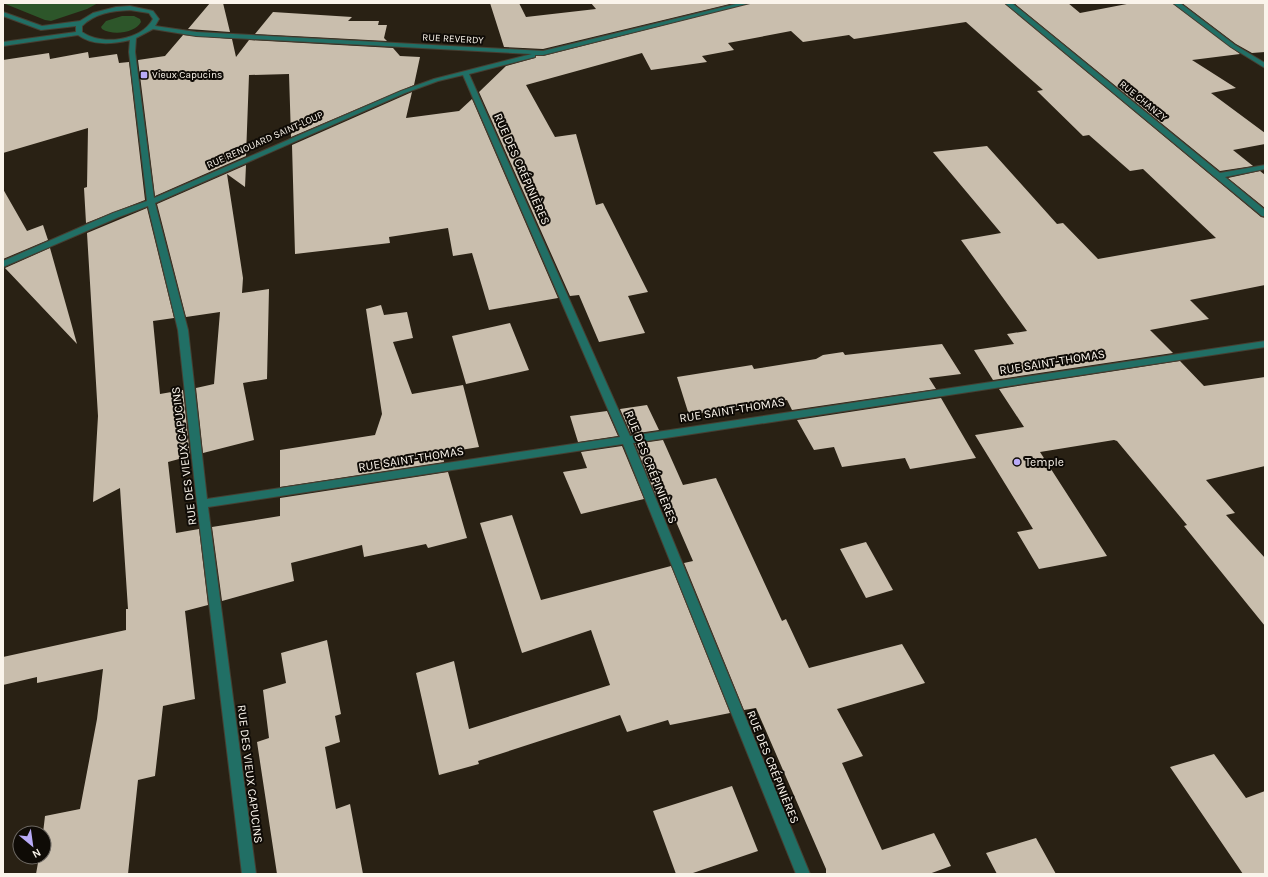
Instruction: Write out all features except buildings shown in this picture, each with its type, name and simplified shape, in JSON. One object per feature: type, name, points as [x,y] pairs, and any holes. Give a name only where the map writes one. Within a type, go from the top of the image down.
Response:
[{"type":"street","name":"RUE REVERDY","points":[[152,27],[196,34],[542,53],[748,3]]},
{"type":"street","name":"RUE CHANZY","points":[[1008,3],[1265,214]]},
{"type":"street","points":[[1176,3],[1232,46],[1265,66]]},
{"type":"street","points":[[3,14],[41,28],[82,23],[97,14],[120,6],[139,8],[151,12],[155,15],[156,19],[152,27],[133,37],[121,40],[89,40],[79,32]]},
{"type":"street","points":[[139,8],[146,6]]},
{"type":"street","points":[[79,32],[78,30],[82,23]]},
{"type":"street","points":[[28,40],[41,28]]},
{"type":"street","points":[[3,44],[79,32]]},
{"type":"street","name":"RUE DES VIEUX CAPUCINS","points":[[133,37],[132,52],[151,202],[183,330],[202,504],[249,874]]},
{"type":"street","name":"RUE RENOUARD SAINT-LOUP","points":[[3,264],[116,215],[151,202],[403,92],[436,80],[542,53]]},
{"type":"street","name":"RUE DES CRÉPINIÈRES","points":[[465,73],[626,439],[802,874]]},
{"type":"street","points":[[1219,176],[1265,167]]},
{"type":"street","name":"RUE SAINT-THOMAS","points":[[202,504],[1265,344]]},
{"type":"green space","points":[[3,3],[98,3],[87,9],[51,21]]},
{"type":"green space","points":[[122,16],[134,16],[140,19],[141,22],[134,29],[118,33],[102,29],[101,27],[106,21]]},
{"type":"place","name":"Vieux Capucins","points":[[144,75]]},
{"type":"place","name":"Temple","points":[[1017,462]]}]
